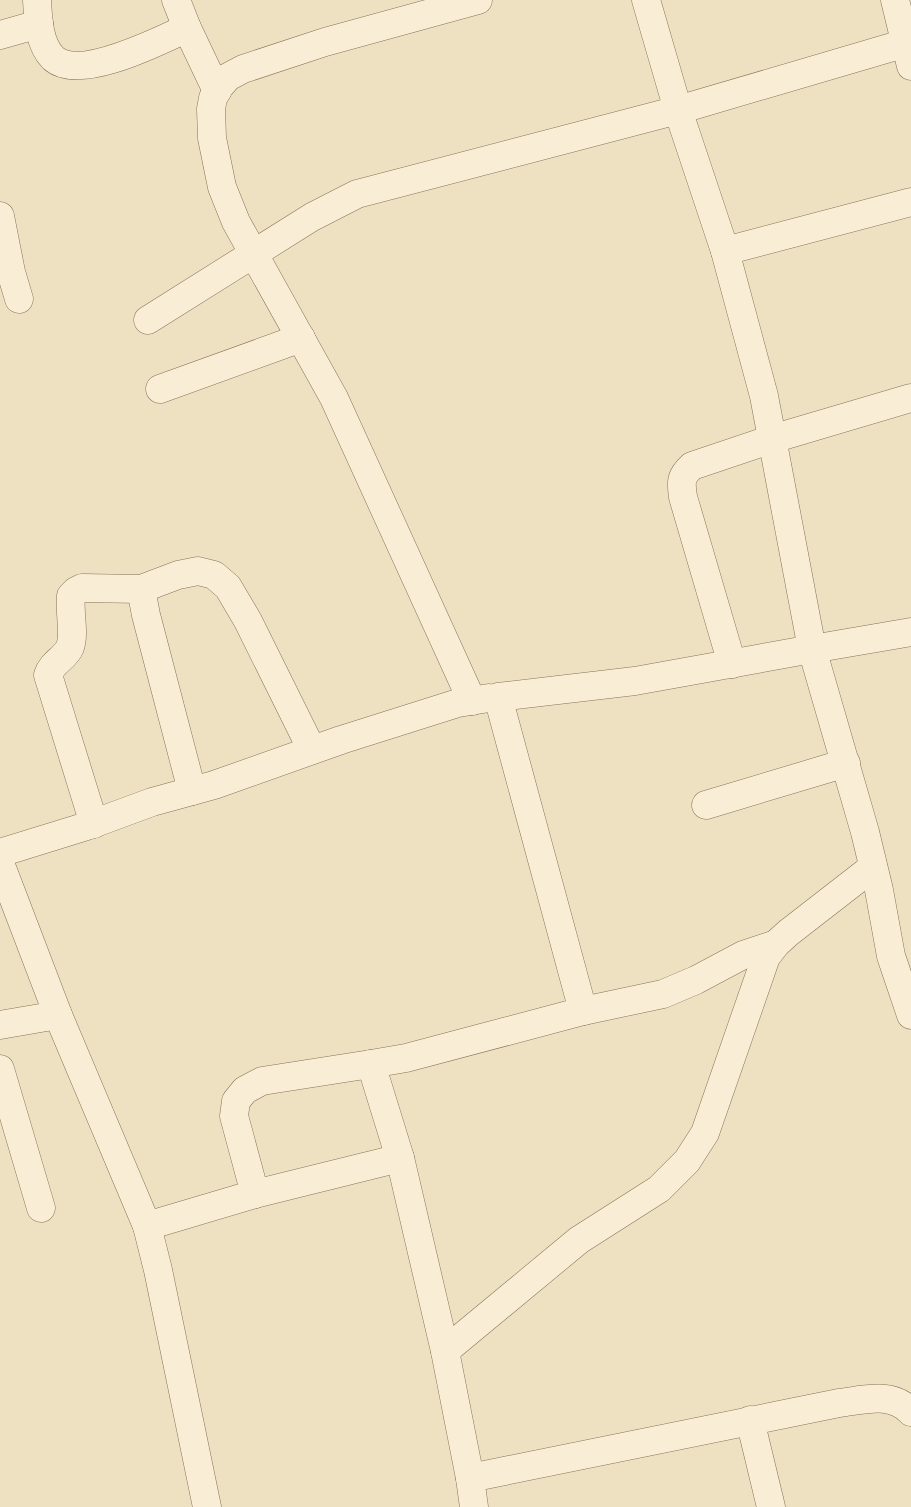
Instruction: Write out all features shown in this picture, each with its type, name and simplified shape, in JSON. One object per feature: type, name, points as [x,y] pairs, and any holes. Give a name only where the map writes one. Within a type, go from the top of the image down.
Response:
[{"type":"street","points":[[176,0],[186,28],[217,91]]},
{"type":"street","points":[[478,0],[325,42],[243,69],[228,77],[213,98],[211,110],[212,138],[221,179],[236,222],[334,398],[485,699],[583,1011]]},
{"type":"street","points":[[646,0],[678,110],[725,251],[764,396],[812,649],[846,763],[873,867],[891,956],[911,1015]]},
{"type":"street","points":[[148,320],[312,217],[357,194],[678,110],[909,54],[895,0]]},
{"type":"street","points":[[0,35],[38,12],[47,50],[54,59],[65,64],[93,65],[139,49],[186,28]]},
{"type":"street","points":[[725,251],[911,202]]},
{"type":"street","points":[[0,216],[4,254],[19,299]]},
{"type":"street","points":[[160,389],[301,338]]},
{"type":"street","points":[[732,664],[683,497],[681,481],[685,472],[692,466],[772,439],[911,398]]},
{"type":"street","points":[[94,824],[48,674],[50,668],[66,655],[70,646],[71,596],[76,590],[98,587],[124,590],[141,589],[178,575],[198,571],[214,575],[228,587],[248,621],[312,750]]},
{"type":"street","points":[[141,589],[146,615],[192,791]]},
{"type":"street","points":[[0,853],[94,824],[152,802],[192,791],[449,706],[485,699],[635,681],[911,632]]},
{"type":"street","points":[[706,805],[846,763]]},
{"type":"street","points":[[0,863],[58,1015],[147,1226],[164,1296],[207,1507]]},
{"type":"street","points":[[445,1351],[579,1240],[659,1189],[687,1161],[705,1133],[766,957],[776,944],[873,867]]},
{"type":"street","points":[[255,1194],[234,1116],[236,1101],[245,1090],[262,1082],[424,1053],[583,1011],[663,994],[696,980],[743,955],[776,944]]},
{"type":"street","points":[[0,1025],[58,1015]]},
{"type":"street","points":[[371,1064],[400,1158],[445,1351],[474,1507]]},
{"type":"street","points":[[0,1069],[41,1208]]},
{"type":"street","points":[[147,1226],[255,1194],[400,1158]]},
{"type":"street","points":[[470,1478],[838,1403],[887,1398],[904,1404],[911,1412]]},
{"type":"street","points":[[750,1420],[771,1507]]}]
